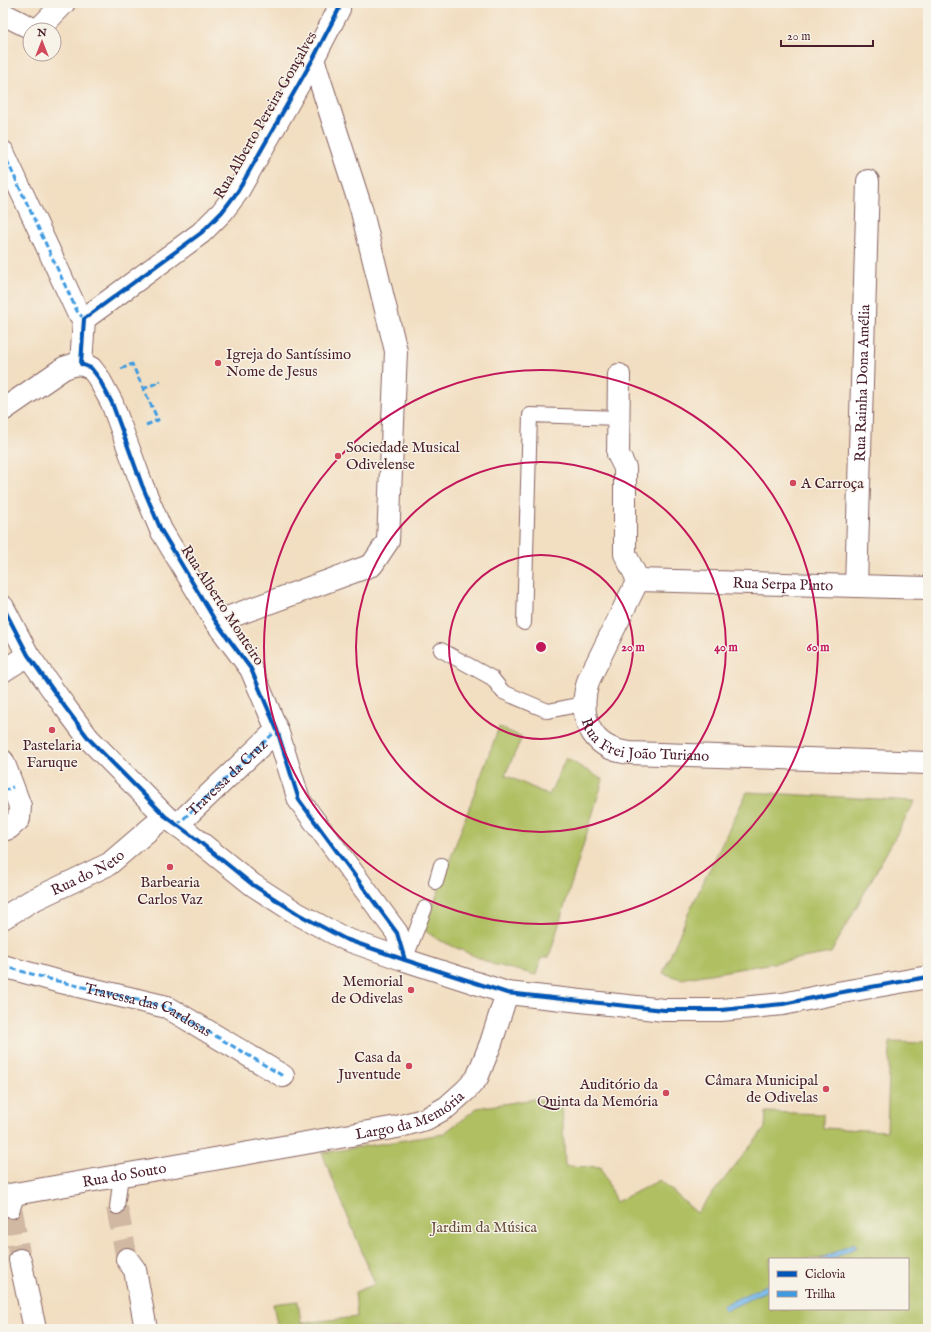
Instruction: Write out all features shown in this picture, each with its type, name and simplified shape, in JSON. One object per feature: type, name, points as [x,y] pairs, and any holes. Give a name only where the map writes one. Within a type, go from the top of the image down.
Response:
[{"type":"street","points":[[44,22],[64,3]]},
{"type":"street","name":"Rua Alberto Pereira Gonçalves","points":[[84,319],[201,233],[222,212],[238,191],[313,59],[339,9],[336,3]]},
{"type":"street","points":[[3,14],[22,23]]},
{"type":"street","points":[[216,622],[372,565],[388,541],[396,351],[361,208],[313,59]]},
{"type":"street","points":[[3,152],[77,311],[84,319],[80,364],[64,368],[3,410]]},
{"type":"street","name":"Rua Rainha Dona Amélia","points":[[856,586],[868,181]]},
{"type":"street","name":"Rua Alberto Monteiro","points":[[80,364],[91,368],[98,377],[112,403],[142,485],[161,530],[216,622],[251,669],[277,730],[299,800],[397,933],[405,960]]},
{"type":"street","points":[[619,375],[618,454],[625,468],[625,554],[638,580]]},
{"type":"street","name":"Rua Serpa Pinto","points":[[638,580],[928,588]]},
{"type":"street","name":"Rua Frei João Turiano","points":[[638,580],[588,678],[584,691],[583,704],[588,724],[594,735],[603,745],[621,752],[928,762]]},
{"type":"street","points":[[3,607],[28,656],[89,739],[171,821],[252,885],[298,914],[345,939],[507,993],[664,1010],[721,1010],[783,1004],[838,992],[928,976]]},
{"type":"street","points":[[3,671],[28,656]]},
{"type":"street","name":"Travessa da Cruz","points":[[171,821],[277,730]]},
{"type":"street","points":[[3,761],[20,806],[19,819],[9,828],[3,830]]},
{"type":"street","name":"Rua do Neto","points":[[3,918],[31,901],[109,864],[171,821]]},
{"type":"street","name":"Travessa das Cardosas","points":[[3,966],[60,982],[167,1007],[283,1076]]},
{"type":"street","name":"Largo da Memória","points":[[246,1153],[397,1127],[426,1119],[447,1107],[477,1078],[492,1043],[507,993]]},
{"type":"street","name":"Rua do Souto","points":[[11,1201],[121,1175],[246,1153]]},
{"type":"street","points":[[127,1259],[136,1270],[146,1329]]},
{"type":"street","points":[[20,1260],[35,1329]]},
{"type":"lane","points":[[524,623],[530,415],[619,418]]},
{"type":"lane","points":[[441,650],[492,678],[503,692],[548,711],[583,704]]},
{"type":"lane","points":[[436,882],[441,865]]},
{"type":"lane","points":[[405,960],[425,908]]},
{"type":"lane","points":[[117,1207],[121,1175]]},
{"type":"green space","points":[[499,727],[522,737],[505,775],[549,795],[566,758],[603,780],[549,957],[541,958],[536,975],[492,964],[437,939],[424,930]]},
{"type":"green space","points":[[747,792],[915,801],[831,953],[681,979],[663,973],[688,914]]},
{"type":"green space","name":"Jardim da Música","points":[[890,1042],[928,1043],[928,1329],[278,1329],[273,1304],[298,1301],[301,1323],[357,1317],[355,1292],[375,1284],[322,1153],[443,1134],[477,1108],[534,1099],[562,1103],[565,1166],[601,1167],[616,1202],[660,1180],[697,1213],[765,1128],[766,1112],[823,1114],[823,1128],[887,1131]]},
{"type":"water","points":[[854,1243],[857,1247],[834,1258],[822,1258]]},
{"type":"water","points":[[769,1283],[769,1289],[725,1311],[722,1306]]},
{"type":"tunnel","points":[[117,1207],[127,1259]]},
{"type":"tunnel","points":[[12,1211],[20,1260]]},
{"type":"marked path","points":[[3,152],[77,311],[84,321]]},
{"type":"marked path","points":[[121,369],[132,364],[158,420],[146,425]]},
{"type":"marked path","points":[[143,389],[161,381]]},
{"type":"marked path","points":[[177,825],[277,730]]},
{"type":"marked path","points":[[3,791],[13,787]]},
{"type":"marked path","points":[[3,966],[53,980],[167,1007],[283,1076]]},
{"type":"cycle path","points":[[336,3],[339,9],[313,59],[238,191],[222,212],[201,233],[84,319],[81,364],[91,368],[98,377],[112,403],[142,485],[161,530],[216,622],[251,669],[277,730],[299,800],[397,933],[405,960]]},
{"type":"cycle path","points":[[3,607],[28,655],[89,739],[165,816],[253,885],[298,914],[345,939],[507,993],[664,1010],[721,1010],[783,1004],[928,977]]},
{"type":"place","name":"Igreja do Santíssimo Nome de Jesus","points":[[218,363]]},
{"type":"place","name":"Sociedade Musical Odivelense","points":[[338,456]]},
{"type":"place","name":"A Carroça","points":[[793,483]]},
{"type":"place","name":"Pastelaria Faruque","points":[[52,730]]},
{"type":"place","name":"Barbearia Carlos Vaz","points":[[170,867]]},
{"type":"place","name":"Memorial de Odivelas","points":[[411,990]]},
{"type":"place","name":"Casa da Juventude","points":[[409,1066]]},
{"type":"place","name":"Câmara Municipal de Odivelas","points":[[826,1089]]},
{"type":"place","name":"Auditório da Quinta da Memória","points":[[666,1093]]}]
